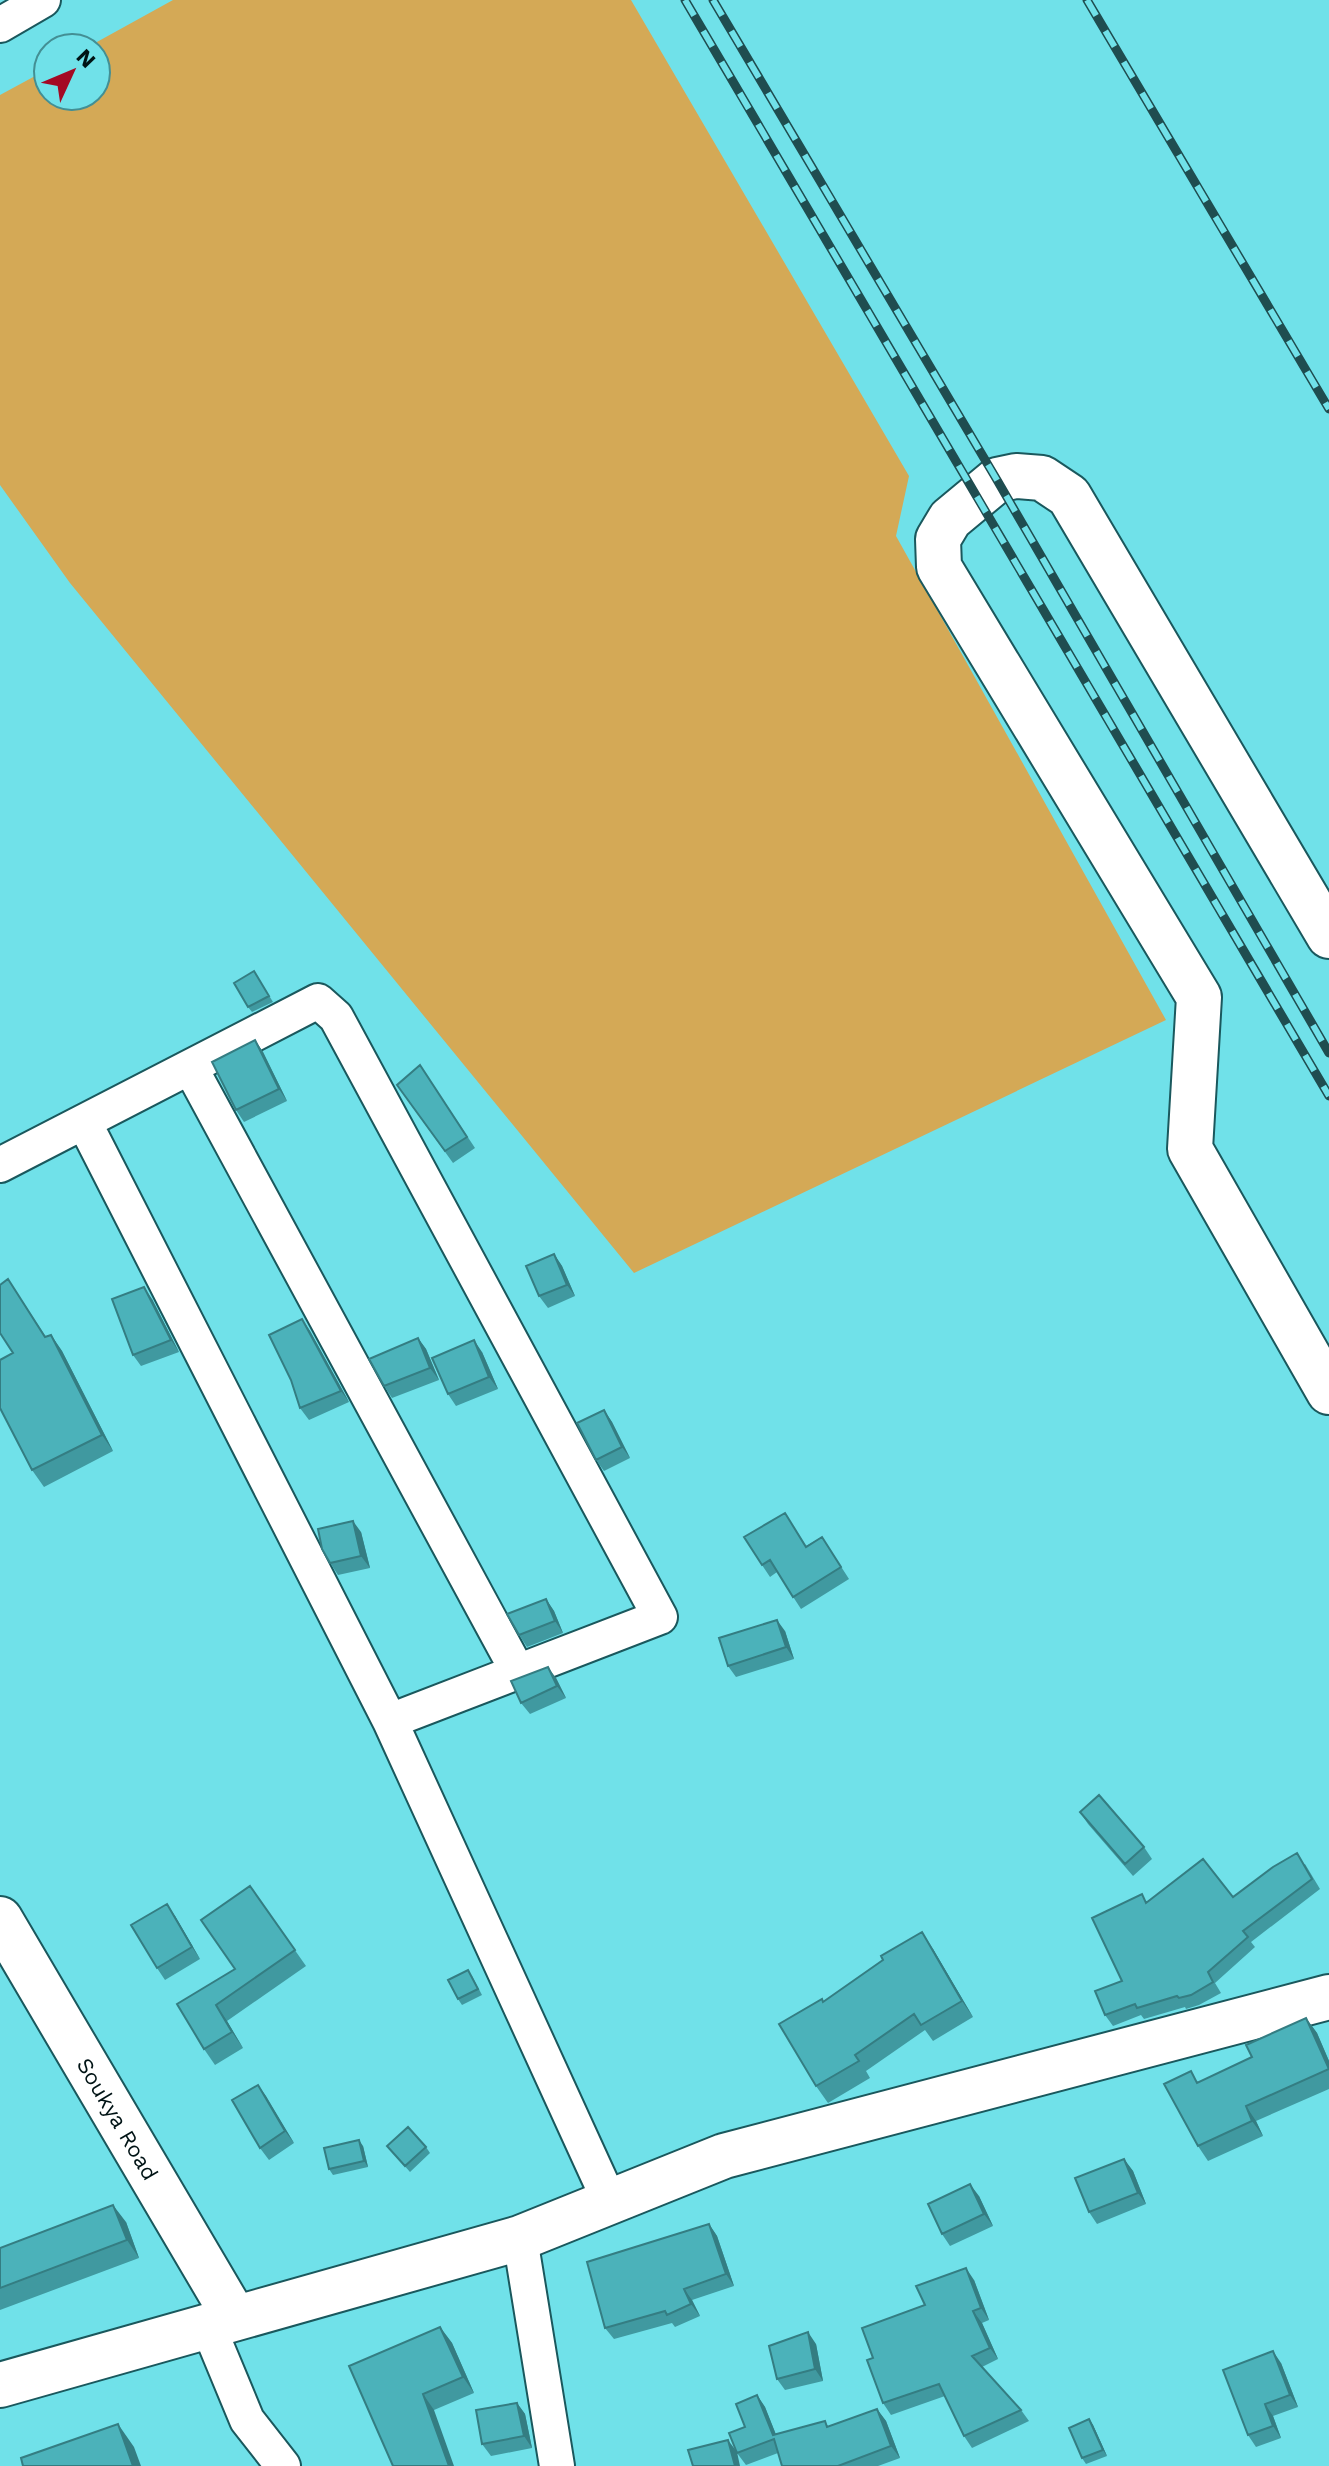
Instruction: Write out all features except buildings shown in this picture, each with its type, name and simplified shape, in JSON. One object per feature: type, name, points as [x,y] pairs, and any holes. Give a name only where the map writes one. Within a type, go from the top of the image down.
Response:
[{"type":"main road","points":[[1329,936],[1069,496],[1042,478],[1016,476],[997,480],[950,519],[938,539],[939,567],[1199,997],[1190,1149],[1329,1392]]},
{"type":"main road","name":"Soukya Road","points":[[0,1919],[221,2322]]},
{"type":"main road","points":[[0,2385],[520,2238],[724,2156],[1329,1997]]},
{"type":"street","points":[[0,25],[43,0]]},
{"type":"street","points":[[0,1165],[318,1001],[336,1017],[660,1617],[390,1721]]},
{"type":"street","points":[[190,1067],[518,1672]]},
{"type":"street","points":[[84,1122],[390,1721],[610,2202]]},
{"type":"street","points":[[520,2238],[557,2466]]},
{"type":"street","points":[[221,2322],[247,2420],[283,2466]]},
{"type":"shaded area","points":[[173,0],[631,0],[909,476],[896,536],[1166,1020],[634,1273],[70,583],[0,485],[0,95],[32,78],[32,112],[112,112],[112,34]]},
{"type":"railway","points":[[685,0],[1329,1096]]},
{"type":"railway","points":[[713,0],[997,480],[1329,1053]]},
{"type":"railway","points":[[1087,0],[1329,409]]}]
